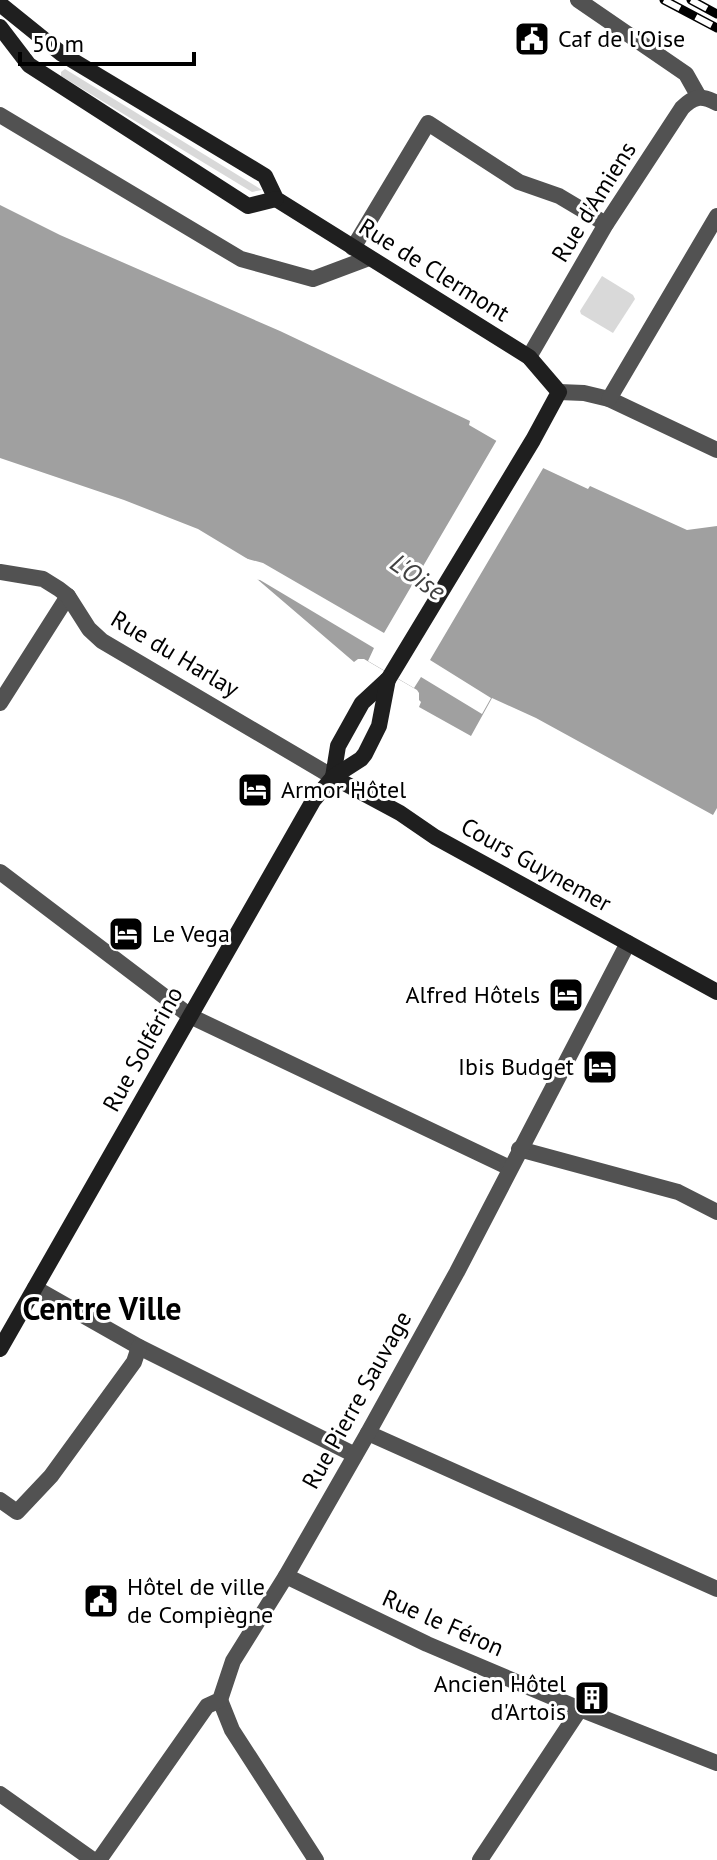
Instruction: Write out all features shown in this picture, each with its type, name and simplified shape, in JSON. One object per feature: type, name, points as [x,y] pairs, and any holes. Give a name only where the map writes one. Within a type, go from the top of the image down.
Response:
[{"type":"main road","name":"Rue de Clermont","points":[[0,4],[62,54],[265,176],[276,199],[529,357],[559,392]]},
{"type":"main road","points":[[0,27],[29,65],[248,206],[276,199]]},
{"type":"main road","points":[[389,678],[559,392]]},
{"type":"main road","name":"Rue Solférino","points":[[333,777],[338,746],[362,703],[389,678]]},
{"type":"main road","name":"Rue Solférino","points":[[0,1349],[313,801],[333,777],[365,754],[379,726],[389,678]]},
{"type":"main road","name":"Cours Guynemer","points":[[333,777],[400,813],[435,837],[717,992]]},
{"type":"street","points":[[578,0],[686,74],[699,97],[717,103]]},
{"type":"street","name":"Rue d'Amiens","points":[[529,357],[606,224],[682,108],[691,99],[699,97]]},
{"type":"street","points":[[0,115],[241,259],[313,279],[369,258]]},
{"type":"street","points":[[353,248],[428,123],[519,182],[559,196],[606,224]]},
{"type":"street","points":[[609,399],[717,216]]},
{"type":"street","points":[[559,392],[584,393],[609,399],[717,450]]},
{"type":"street","name":"Rue du Harlay","points":[[0,572],[43,579],[68,596],[89,629],[102,641],[333,777]]},
{"type":"street","points":[[0,703],[68,596]]},
{"type":"street","points":[[0,872],[190,1016],[510,1168]]},
{"type":"street","name":"Rue Pierre Sauvage","points":[[96,1860],[207,1706],[220,1700],[233,1661],[286,1576],[457,1272],[628,943]]},
{"type":"street","points":[[519,1149],[678,1192],[717,1212]]},
{"type":"street","points":[[35,1288],[139,1347],[355,1455]]},
{"type":"street","points":[[0,1500],[17,1512],[51,1476],[134,1362],[139,1347]]},
{"type":"street","points":[[368,1433],[717,1589]]},
{"type":"street","name":"Rue le Féron","points":[[286,1576],[427,1644],[717,1763]]},
{"type":"street","points":[[220,1700],[232,1730],[314,1859]]},
{"type":"street","points":[[480,1860],[580,1709]]},
{"type":"street","points":[[0,1794],[96,1860]]},
{"type":"shaded area","points":[[65,69],[262,190],[252,192],[61,76]]},
{"type":"shaded area","points":[[602,276],[635,299],[613,333],[580,311]]},
{"type":"water","name":"L'Oise","points":[[0,205],[60,235],[280,331],[470,421],[469,425],[543,468],[588,489],[590,486],[687,530],[717,526],[717,808],[713,815],[536,718],[492,698],[471,736],[419,707],[421,702],[417,690],[364,659],[354,662],[257,579],[256,564],[198,529],[0,458]]},
{"type":"pier","points":[[498,438],[545,465],[430,660],[491,698],[482,714],[421,677],[414,688],[368,661],[374,648],[260,580],[253,579],[256,574],[253,567],[233,555],[263,563],[384,633]]},
{"type":"railway","points":[[664,0],[717,28]]},
{"type":"railway","points":[[691,0],[717,14]]},
{"type":"place","name":"Caf de l'Oise","points":[[532,39]]},
{"type":"place","name":"Armor Hôtel","points":[[255,790]]},
{"type":"place","name":"Le Vega","points":[[126,934]]},
{"type":"place","name":"Alfred Hôtels","points":[[566,995]]},
{"type":"place","name":"Ibis Budget","points":[[600,1067]]},
{"type":"place","name":"Hôtel de ville de Compiègne","points":[[101,1601]]},
{"type":"place","name":"Ancien Hôtel d'Artois","points":[[592,1698]]},
{"type":"district","name":"Centre Ville","points":[[102,1309]]}]
